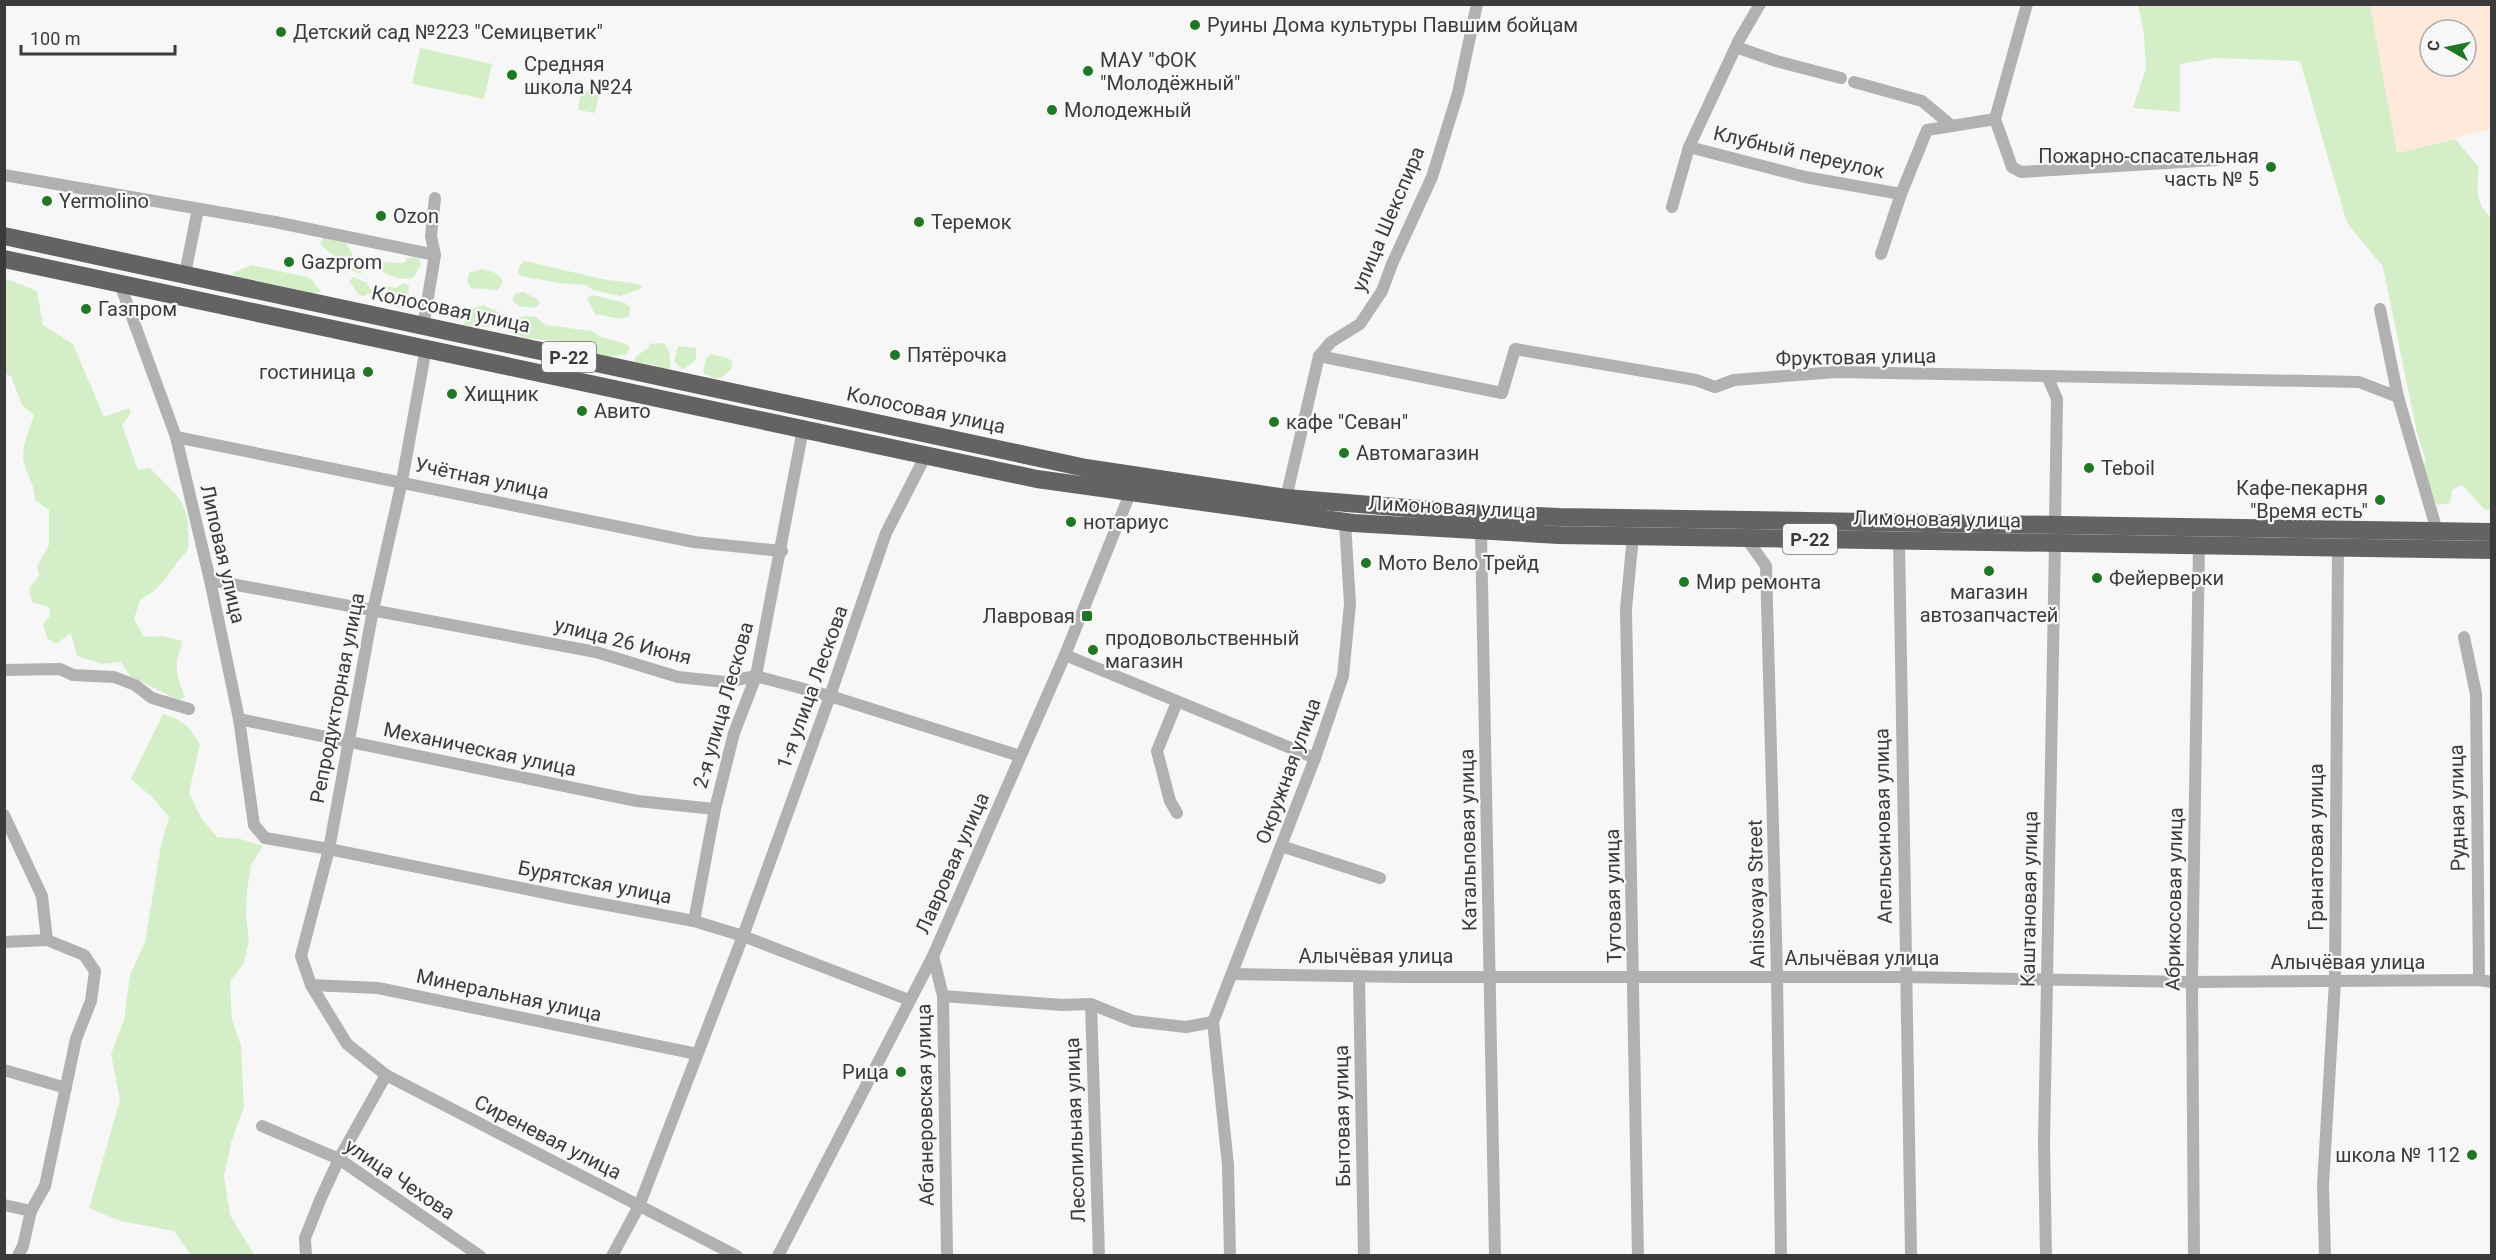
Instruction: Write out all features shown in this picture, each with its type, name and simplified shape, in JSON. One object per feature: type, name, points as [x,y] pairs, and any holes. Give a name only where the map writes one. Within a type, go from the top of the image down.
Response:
[{"type":"highway","name":"Колосовая улица","points":[[4,236],[423,327],[1135,476]]},
{"type":"highway","name":"Р-22","points":[[4,259],[1037,479],[1131,494]]},
{"type":"highway","name":"Лимоновая улица","points":[[1135,476],[1286,498],[1468,513],[1559,517],[2492,532]]},
{"type":"highway","name":"Лимоновая улица","points":[[1131,494],[1345,522],[1481,532],[1633,537],[2492,550]]},
{"type":"street","name":"улица Шекспира","points":[[1319,356],[1331,342],[1360,324],[1382,291],[1432,177],[1458,93],[1478,4]]},
{"type":"street","points":[[1672,207],[1689,147],[1736,47],[1760,4]]},
{"type":"street","points":[[2027,4],[1995,119],[2012,167],[2021,172],[2216,160]]},
{"type":"street","points":[[1736,47],[1776,61],[1840,78]]},
{"type":"street","points":[[1854,82],[1922,101],[1952,126]]},
{"type":"street","points":[[1881,254],[1900,194],[1927,130],[1995,119]]},
{"type":"street","name":"Клубный переулок","points":[[1689,147],[1805,177],[1900,194]]},
{"type":"street","points":[[4,175],[275,222],[435,255]]},
{"type":"street","points":[[423,327],[435,255],[431,236],[435,198]]},
{"type":"street","points":[[185,274],[198,209]]},
{"type":"street","name":"Липовая улица","points":[[120,284],[176,437],[210,580],[239,719],[254,825],[265,838]]},
{"type":"street","points":[[2379,309],[2398,398],[2437,531]]},
{"type":"street","name":"Репродукторная улица","points":[[347,1044],[311,985],[302,956],[329,849],[373,610],[402,482],[426,348]]},
{"type":"street","name":"Фруктовая улица","points":[[1319,356],[1502,393],[1515,349],[1696,380],[1715,387],[1734,380],[1836,372],[2048,378],[2359,382],[2398,398]]},
{"type":"street","points":[[1286,498],[1319,356]]},
{"type":"street","points":[[2048,378],[2057,399],[2055,524]]},
{"type":"street","name":"2-я улица Лескова","points":[[694,921],[715,809],[734,733],[756,676],[782,551],[803,429]]},
{"type":"street","name":"Учётная улица","points":[[176,437],[694,542],[782,551]]},
{"type":"street","name":"1-я улица Лескова","points":[[612,1256],[639,1206],[743,936],[886,533],[926,455]]},
{"type":"street","name":"Лавровая улица","points":[[778,1256],[933,956],[1065,655],[1131,494],[1135,476]]},
{"type":"street","name":"Окружная улица","points":[[1213,1022],[1315,758],[1343,676],[1350,604],[1345,522]]},
{"type":"street","name":"Катальповая улица","points":[[1481,532],[1495,1256]]},
{"type":"street","name":"Тутовая улица","points":[[1633,537],[1626,609],[1635,976],[1638,1256]]},
{"type":"street","name":"Anisovaya Street","points":[[1746,538],[1766,566],[1777,978],[1781,1256]]},
{"type":"street","name":"Апельсиновая улица","points":[[1899,541],[1911,1256]]},
{"type":"street","name":"Каштановая улица","points":[[2046,1256],[2044,1143],[2055,543]]},
{"type":"street","name":"Абрикосовая улица","points":[[2194,1256],[2192,982],[2199,544]]},
{"type":"street","name":"Гранатовая улица","points":[[2325,1256],[2323,1185],[2335,981],[2338,547]]},
{"type":"street","name":"улица 26 Июня","points":[[210,580],[596,652],[678,677],[725,682],[756,676],[830,696],[1020,756]]},
{"type":"street","name":"Рудная улица","points":[[2464,637],[2476,694],[2485,981]]},
{"type":"street","points":[[1065,655],[1315,758]]},
{"type":"street","points":[[4,670],[60,669],[73,675],[114,677],[135,685],[152,698],[189,709]]},
{"type":"street","points":[[1177,702],[1157,751],[1170,801],[1177,813]]},
{"type":"street","name":"Механическая улица","points":[[239,719],[637,801],[715,809]]},
{"type":"street","points":[[4,815],[42,896],[47,940]]},
{"type":"street","name":"Бурятская улица","points":[[265,838],[694,921],[743,936],[909,1000]]},
{"type":"street","points":[[1281,846],[1380,878]]},
{"type":"street","points":[[4,942],[47,940],[84,955],[95,972],[91,1000],[76,1039],[45,1186],[31,1211],[23,1246],[18,1256]]},
{"type":"street","name":"Абганеровская улица","points":[[933,956],[943,996],[947,1256]]},
{"type":"street","name":"Алычёвая улица","points":[[1233,974],[1905,977],[2192,982],[2485,981]]},
{"type":"street","name":"Бытовая улица","points":[[1359,976],[1364,1256]]},
{"type":"street","name":"Минеральная улица","points":[[311,985],[378,988],[697,1054]]},
{"type":"street","points":[[943,996],[1062,1005],[1091,1004],[1133,1021],[1186,1027],[1213,1022],[1228,1165],[1230,1256]]},
{"type":"street","name":"Лесопильная улица","points":[[1091,1004],[1099,1256]]},
{"type":"street","name":"Сиреневая улица","points":[[347,1044],[386,1075],[737,1256]]},
{"type":"street","points":[[4,1070],[66,1088]]},
{"type":"street","points":[[306,1256],[305,1238],[339,1159],[386,1075]]},
{"type":"street","name":"улица Чехова","points":[[262,1126],[339,1159],[480,1256]]},
{"type":"street","points":[[4,1205],[31,1211]]},
{"type":"shaded area","points":[[2370,5],[2491,5],[2491,129],[2397,153]]},
{"type":"green space","points":[[2138,5],[2370,5],[2397,153],[2455,139],[2479,167],[2477,188],[2479,201],[2492,218],[2491,511],[2484,509],[2462,485],[2452,490],[2450,503],[2438,505],[2427,494],[2422,465],[2426,462],[2417,433],[2383,267],[2347,223],[2300,61],[2215,58],[2180,64],[2180,112],[2133,108],[2146,68],[2144,34]]},
{"type":"green space","points":[[420,48],[492,64],[484,99],[412,84]]},
{"type":"green space","points":[[581,90],[599,93],[595,113],[578,110]]},
{"type":"green space","points":[[323,238],[346,243],[361,269],[361,274],[349,270],[341,257],[334,256],[320,244]]},
{"type":"green space","points":[[407,258],[419,259],[421,264],[414,276],[409,279],[383,272],[377,267],[379,262],[404,263]]},
{"type":"green space","points":[[525,261],[602,279],[639,284],[642,288],[620,296],[593,290],[586,285],[521,276],[518,272],[520,265]]},
{"type":"green space","points":[[251,265],[307,277],[321,292],[313,293],[233,275]]},
{"type":"green space","points":[[481,269],[494,272],[499,276],[503,282],[498,290],[471,288],[467,282],[469,273]]},
{"type":"green space","points":[[353,277],[367,283],[372,292],[364,296],[359,295],[349,281]]},
{"type":"green space","points":[[4,278],[37,291],[43,325],[73,344],[104,417],[129,408],[131,413],[122,425],[138,470],[150,468],[182,503],[188,521],[188,550],[156,589],[140,600],[134,619],[144,637],[163,636],[182,641],[177,671],[185,697],[178,700],[130,676],[121,662],[102,664],[77,656],[71,633],[56,644],[47,638],[43,624],[50,616],[49,607],[32,602],[29,589],[39,575],[37,566],[49,545],[49,510],[35,500],[23,457],[34,415],[22,405],[11,376],[5,374]]},
{"type":"green space","points":[[404,283],[409,286],[408,305],[403,309],[379,302],[376,297],[377,293],[386,292],[388,286],[395,288]]},
{"type":"green space","points":[[523,292],[537,299],[540,304],[534,308],[519,306],[513,301],[514,294]]},
{"type":"green space","points":[[593,295],[625,303],[630,307],[629,316],[622,319],[595,314],[587,298]]},
{"type":"green space","points":[[483,305],[514,319],[526,316],[536,317],[546,325],[592,331],[601,337],[624,343],[630,347],[627,354],[608,357],[566,347],[557,341],[525,338],[501,328],[464,325],[466,311]]},
{"type":"green space","points":[[650,344],[665,344],[669,352],[671,368],[662,370],[655,365],[635,362],[635,357]]},
{"type":"green space","points":[[678,346],[696,348],[696,360],[684,369],[674,361]]},
{"type":"green space","points":[[711,354],[728,358],[732,362],[732,368],[722,378],[713,378],[703,373],[706,358]]},
{"type":"green space","points":[[163,714],[185,724],[200,744],[189,793],[201,818],[217,837],[240,839],[263,846],[251,865],[246,916],[249,940],[244,963],[230,981],[232,1020],[241,1046],[244,1107],[231,1143],[224,1176],[230,1215],[254,1255],[191,1255],[174,1231],[120,1221],[89,1208],[120,1100],[111,1054],[124,1020],[130,975],[145,942],[161,845],[169,817],[152,797],[131,779]]},
{"type":"place","name":"Руины Дома культуры Павшим бойцам","points":[[1195,25]]},
{"type":"place","name":"Детский сад №223 \"Семицветик\"","points":[[281,32]]},
{"type":"place","name":"МАУ \"ФОК \"Молодёжный\"","points":[[1088,71]]},
{"type":"place","name":"Средняя школа №24","points":[[512,75]]},
{"type":"place","name":"Молодежный","points":[[1052,110]]},
{"type":"place","name":"Пожарно-спасательная часть № 5","points":[[2271,167]]},
{"type":"place","name":"Yermolino","points":[[47,201]]},
{"type":"place","name":"Ozon","points":[[381,216]]},
{"type":"place","name":"Теремок","points":[[919,222]]},
{"type":"place","name":"Gazprom","points":[[289,262]]},
{"type":"place","name":"Газпром","points":[[86,309]]},
{"type":"place","name":"Пятёрочка","points":[[895,355]]},
{"type":"place","name":"гостиница","points":[[368,372]]},
{"type":"place","name":"Хищник","points":[[452,394]]},
{"type":"place","name":"Авито","points":[[582,411]]},
{"type":"place","name":"кафе \"Севан\"","points":[[1274,422]]},
{"type":"place","name":"Автомагазин","points":[[1344,453]]},
{"type":"place","name":"Teboil","points":[[2089,468]]},
{"type":"place","name":"Кафе-пекарня \"Время есть\"","points":[[2380,500]]},
{"type":"place","name":"нотариус","points":[[1071,522]]},
{"type":"place","name":"Мото Вело Трейд","points":[[1366,563]]},
{"type":"place","name":"магазин автозапчастей","points":[[1989,571]]},
{"type":"place","name":"Фейерверки","points":[[2097,578]]},
{"type":"place","name":"Мир ремонта","points":[[1684,582]]},
{"type":"place","name":"Лавровая","points":[[1087,616]]},
{"type":"place","name":"продовольственный магазин","points":[[1093,650]]},
{"type":"place","name":"Рица","points":[[901,1072]]},
{"type":"place","name":"школа № 112","points":[[2472,1155]]}]
